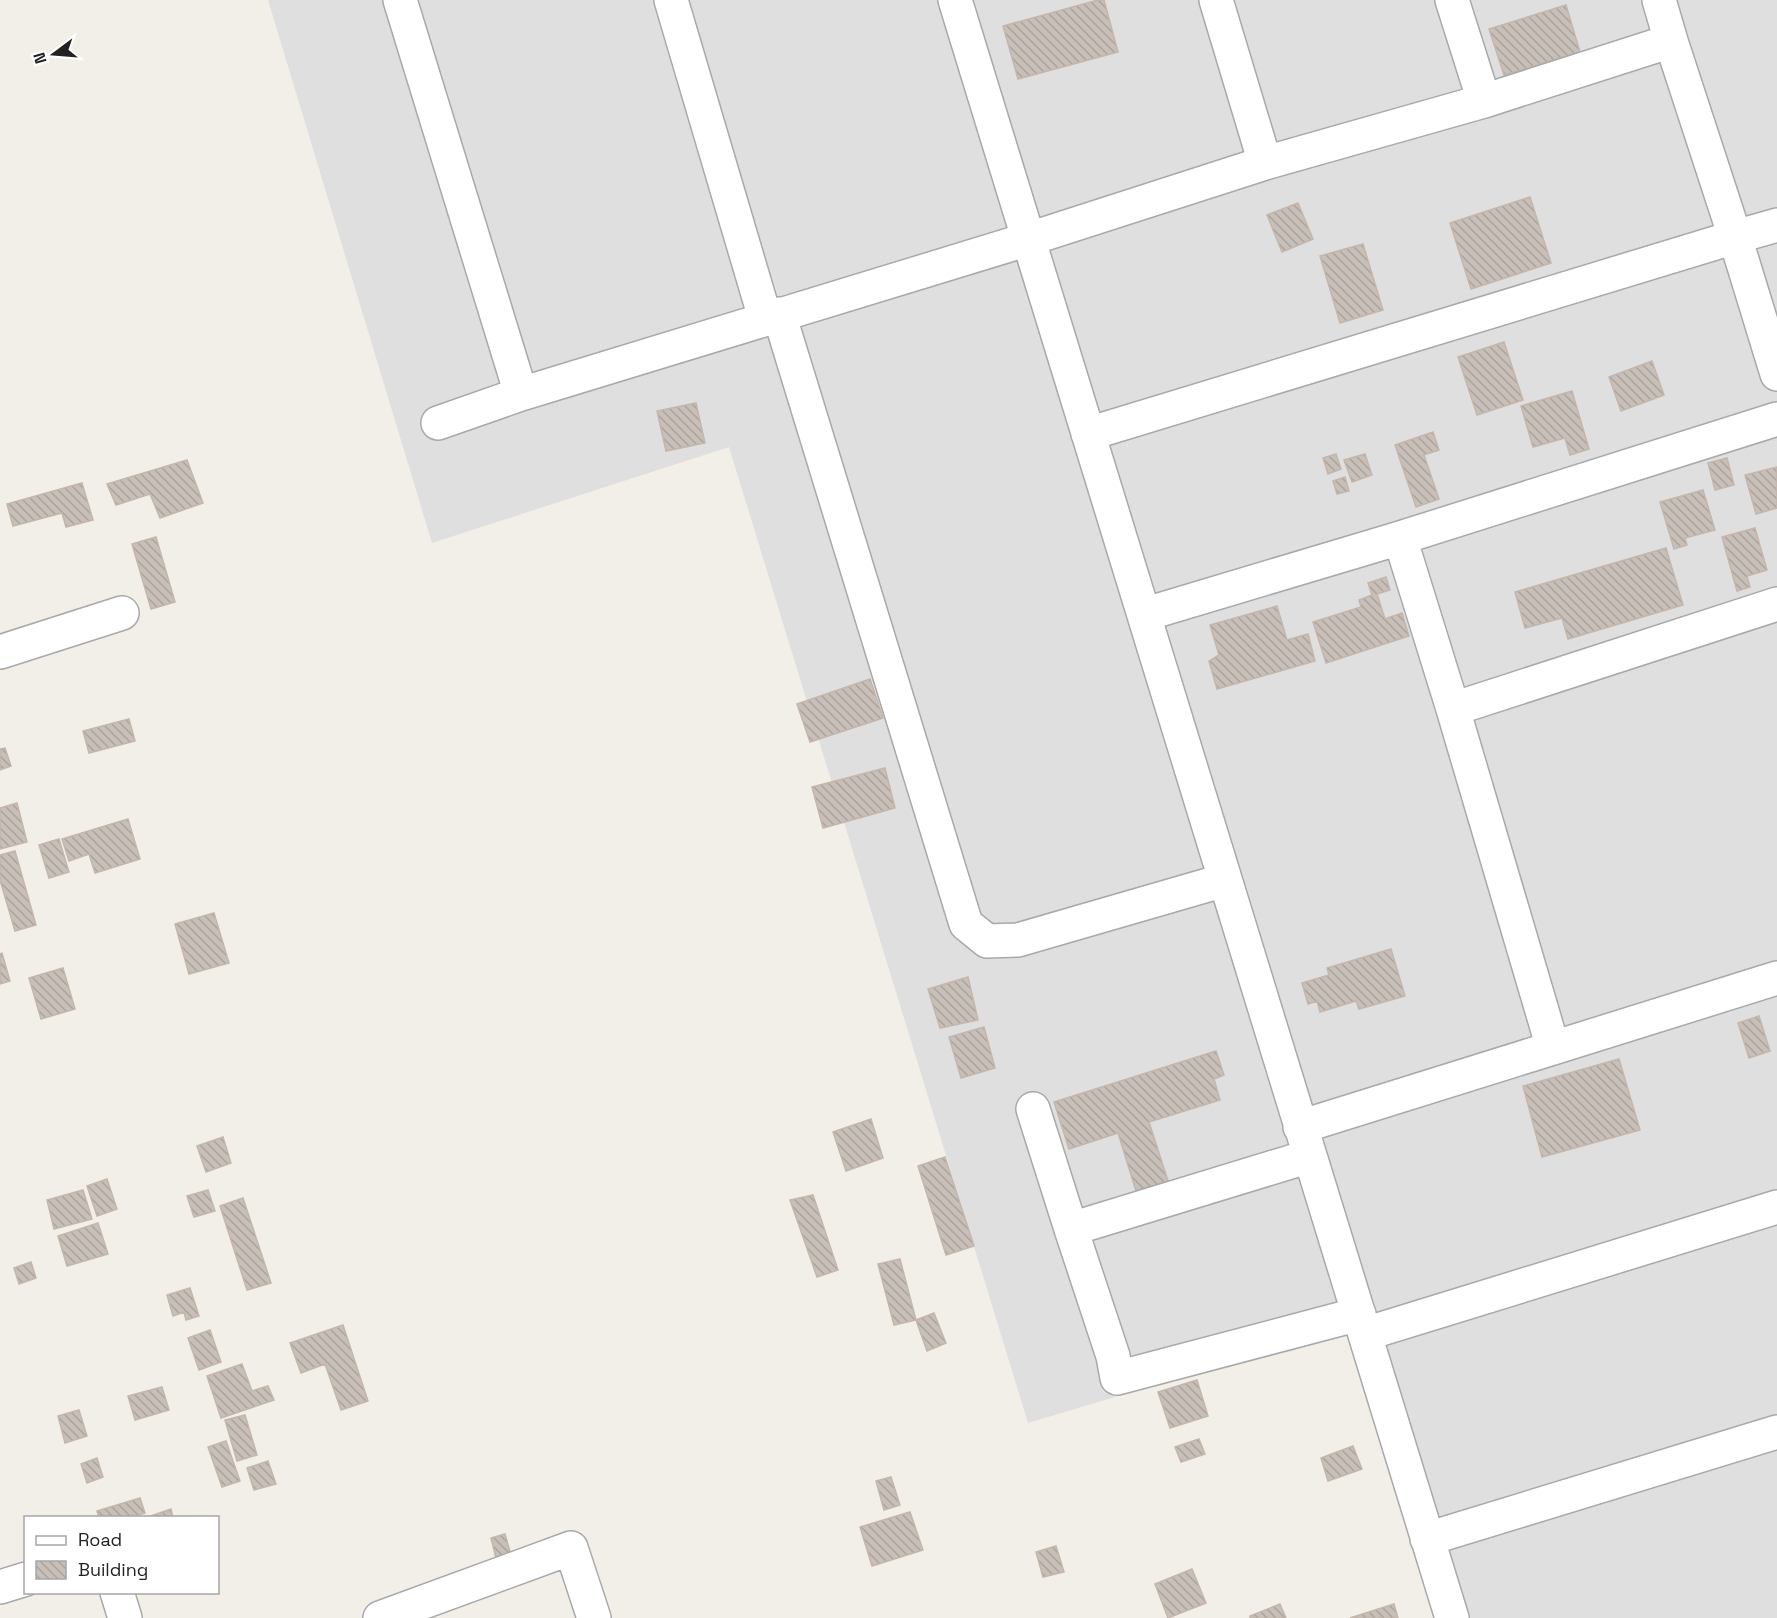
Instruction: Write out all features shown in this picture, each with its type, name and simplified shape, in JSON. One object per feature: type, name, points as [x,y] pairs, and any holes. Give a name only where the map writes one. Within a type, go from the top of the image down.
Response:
[{"type":"street","points":[[400,0],[521,394]]},
{"type":"street","points":[[671,0],[966,924],[987,941],[1018,940],[1225,880]]},
{"type":"street","points":[[955,0],[1088,434],[1146,614],[1225,880],[1452,1618]]},
{"type":"street","points":[[1216,0],[1265,163]]},
{"type":"street","points":[[1452,0],[1484,101]]},
{"type":"street","points":[[1659,0],[1777,374]]},
{"type":"street","points":[[438,423],[521,394],[1029,239],[1265,163],[1484,101],[1671,41]]},
{"type":"street","points":[[1088,434],[1777,225]]},
{"type":"street","points":[[1146,614],[1400,538],[1777,419]]},
{"type":"street","points":[[1400,538],[1553,1048]]},
{"type":"street","points":[[1453,709],[1777,604]]},
{"type":"street","points":[[0,652],[122,613]]},
{"type":"street","points":[[1071,1229],[1553,1048],[1777,978]]},
{"type":"street","points":[[1033,1109],[1113,1356],[1117,1378],[1362,1324],[1777,1207]]},
{"type":"street","points":[[1427,1539],[1777,1432]]},
{"type":"street","points":[[380,1618],[572,1548],[594,1618]]},
{"type":"street","points":[[0,1587],[24,1581]]},
{"type":"street","points":[[117,1594],[125,1618]]},
{"type":"shaded area","points":[[268,0],[1777,0],[1777,1618],[1439,1618],[1349,1327],[1028,1423],[729,447],[432,543]]},
{"type":"building","points":[[1104,0],[1118,52],[1018,79],[1003,26]]},
{"type":"building","points":[[1566,5],[1580,52],[1504,75],[1489,29]]},
{"type":"building","points":[[1530,197],[1551,263],[1471,289],[1450,223]]},
{"type":"building","points":[[1298,203],[1313,239],[1282,252],[1267,215]]},
{"type":"building","points":[[1363,244],[1383,310],[1340,323],[1320,256]]},
{"type":"building","points":[[1504,342],[1523,400],[1477,415],[1458,357]]},
{"type":"building","points":[[1652,361],[1664,395],[1621,411],[1609,377]]},
{"type":"building","points":[[1572,391],[1589,449],[1570,455],[1565,438],[1533,447],[1521,406]]},
{"type":"building","points":[[696,403],[705,443],[666,451],[657,411]]},
{"type":"building","points":[[1433,432],[1439,450],[1424,455],[1439,499],[1416,507],[1395,445]]},
{"type":"building","points":[[1336,454],[1341,469],[1328,474],[1323,458]]},
{"type":"building","points":[[1365,454],[1372,475],[1352,482],[1344,460]]},
{"type":"building","points":[[1727,458],[1734,485],[1715,490],[1708,463]]},
{"type":"building","points":[[187,460],[203,503],[160,518],[150,494],[116,505],[107,484]]},
{"type":"building","points":[[1777,467],[1777,508],[1756,514],[1745,475]]},
{"type":"building","points":[[1345,477],[1349,491],[1337,494],[1333,481]]},
{"type":"building","points":[[82,483],[93,520],[66,527],[62,513],[13,526],[7,504]]},
{"type":"building","points":[[1703,490],[1715,530],[1685,538],[1687,545],[1674,549],[1660,502]]},
{"type":"building","points":[[1755,528],[1767,570],[1747,576],[1750,587],[1737,591],[1722,537]]},
{"type":"building","points":[[156,537],[175,602],[151,609],[132,544]]},
{"type":"building","points":[[1666,548],[1683,605],[1568,639],[1562,618],[1525,628],[1515,592]]},
{"type":"building","points":[[1386,577],[1390,590],[1377,594],[1385,619],[1402,613],[1409,636],[1326,663],[1313,622],[1361,607],[1359,600],[1372,595],[1368,583]]},
{"type":"building","points":[[1277,606],[1287,640],[1308,634],[1315,661],[1217,689],[1209,661],[1219,655],[1210,625]]},
{"type":"building","points":[[870,679],[883,718],[810,742],[797,704]]},
{"type":"building","points":[[129,719],[135,741],[89,753],[83,731]]},
{"type":"building","points":[[5,748],[11,766],[0,770],[0,749]]},
{"type":"building","points":[[885,768],[895,808],[823,828],[812,787]]},
{"type":"building","points":[[17,803],[27,842],[0,849],[0,808]]},
{"type":"building","points":[[128,819],[140,859],[95,873],[89,854],[69,861],[62,839]]},
{"type":"building","points":[[59,839],[69,872],[49,878],[39,845]]},
{"type":"building","points":[[15,851],[36,925],[15,931],[0,880],[0,855]]},
{"type":"building","points":[[214,913],[229,963],[189,974],[175,924]]},
{"type":"building","points":[[1391,949],[1405,996],[1359,1009],[1356,1001],[1320,1012],[1317,1001],[1308,1004],[1302,983],[1329,975],[1327,968]]},
{"type":"building","points":[[2,953],[10,981],[0,984],[0,954]]},
{"type":"building","points":[[63,968],[75,1009],[41,1019],[29,978]]},
{"type":"building","points":[[968,977],[978,1020],[940,1028],[928,989]]},
{"type":"building","points":[[1759,1016],[1770,1051],[1749,1058],[1738,1023]]},
{"type":"building","points":[[984,1027],[995,1068],[961,1078],[949,1037]]},
{"type":"building","points":[[1216,1051],[1224,1075],[1214,1079],[1220,1100],[1149,1122],[1168,1181],[1136,1191],[1118,1133],[1069,1149],[1054,1102]]},
{"type":"building","points":[[1619,1059],[1640,1130],[1542,1157],[1523,1086]]},
{"type":"building","points":[[871,1119],[883,1158],[846,1171],[833,1132]]},
{"type":"building","points":[[223,1137],[231,1163],[206,1172],[197,1146]]},
{"type":"building","points":[[945,1157],[974,1246],[946,1255],[918,1166]]},
{"type":"building","points":[[107,1179],[117,1209],[97,1216],[87,1186]]},
{"type":"building","points":[[83,1190],[92,1219],[54,1229],[47,1200]]},
{"type":"building","points":[[208,1190],[215,1211],[194,1217],[187,1196]]},
{"type":"building","points":[[813,1195],[838,1270],[817,1277],[790,1200]]},
{"type":"building","points":[[243,1198],[271,1283],[247,1290],[220,1206]]},
{"type":"building","points":[[98,1223],[108,1254],[67,1266],[58,1236]]},
{"type":"building","points":[[900,1259],[916,1320],[894,1325],[878,1264]]},
{"type":"building","points":[[31,1262],[36,1278],[19,1284],[14,1268]]},
{"type":"building","points":[[190,1288],[199,1316],[186,1320],[184,1312],[173,1316],[167,1295]]},
{"type":"building","points":[[934,1313],[946,1343],[927,1351],[916,1320]]},
{"type":"building","points":[[343,1325],[368,1401],[341,1410],[325,1364],[301,1373],[290,1343]]},
{"type":"building","points":[[210,1330],[221,1362],[199,1370],[188,1338]]},
{"type":"building","points":[[242,1364],[252,1391],[268,1386],[274,1400],[221,1418],[207,1376]]},
{"type":"building","points":[[1197,1380],[1208,1416],[1170,1428],[1158,1392]]},
{"type":"building","points":[[162,1387],[169,1410],[135,1420],[128,1396]]},
{"type":"building","points":[[79,1410],[87,1436],[65,1443],[58,1416]]},
{"type":"building","points":[[245,1415],[257,1455],[237,1461],[225,1420]]},
{"type":"building","points":[[1199,1439],[1205,1454],[1181,1462],[1175,1447]]},
{"type":"building","points":[[226,1441],[240,1481],[222,1487],[208,1447]]},
{"type":"building","points":[[1353,1446],[1362,1469],[1328,1481],[1321,1458]]},
{"type":"building","points":[[97,1458],[103,1477],[87,1483],[81,1464]]},
{"type":"building","points":[[268,1461],[276,1484],[254,1490],[247,1468]]},
{"type":"building","points":[[891,1477],[900,1505],[884,1510],[876,1481]]},
{"type":"building","points":[[140,1498],[145,1513],[136,1516],[98,1516],[97,1511]]},
{"type":"building","points":[[171,1509],[173,1516],[151,1516]]},
{"type":"building","points":[[910,1512],[923,1550],[872,1566],[860,1527]]},
{"type":"building","points":[[505,1534],[511,1555],[496,1558],[491,1538]]},
{"type":"building","points":[[1056,1546],[1064,1572],[1043,1577],[1036,1552]]},
{"type":"building","points":[[1192,1569],[1206,1603],[1168,1618],[1155,1584]]},
{"type":"building","points":[[1280,1604],[1286,1618],[1250,1618],[1250,1616]]},
{"type":"building","points":[[1394,1604],[1398,1618],[1350,1618]]}]
